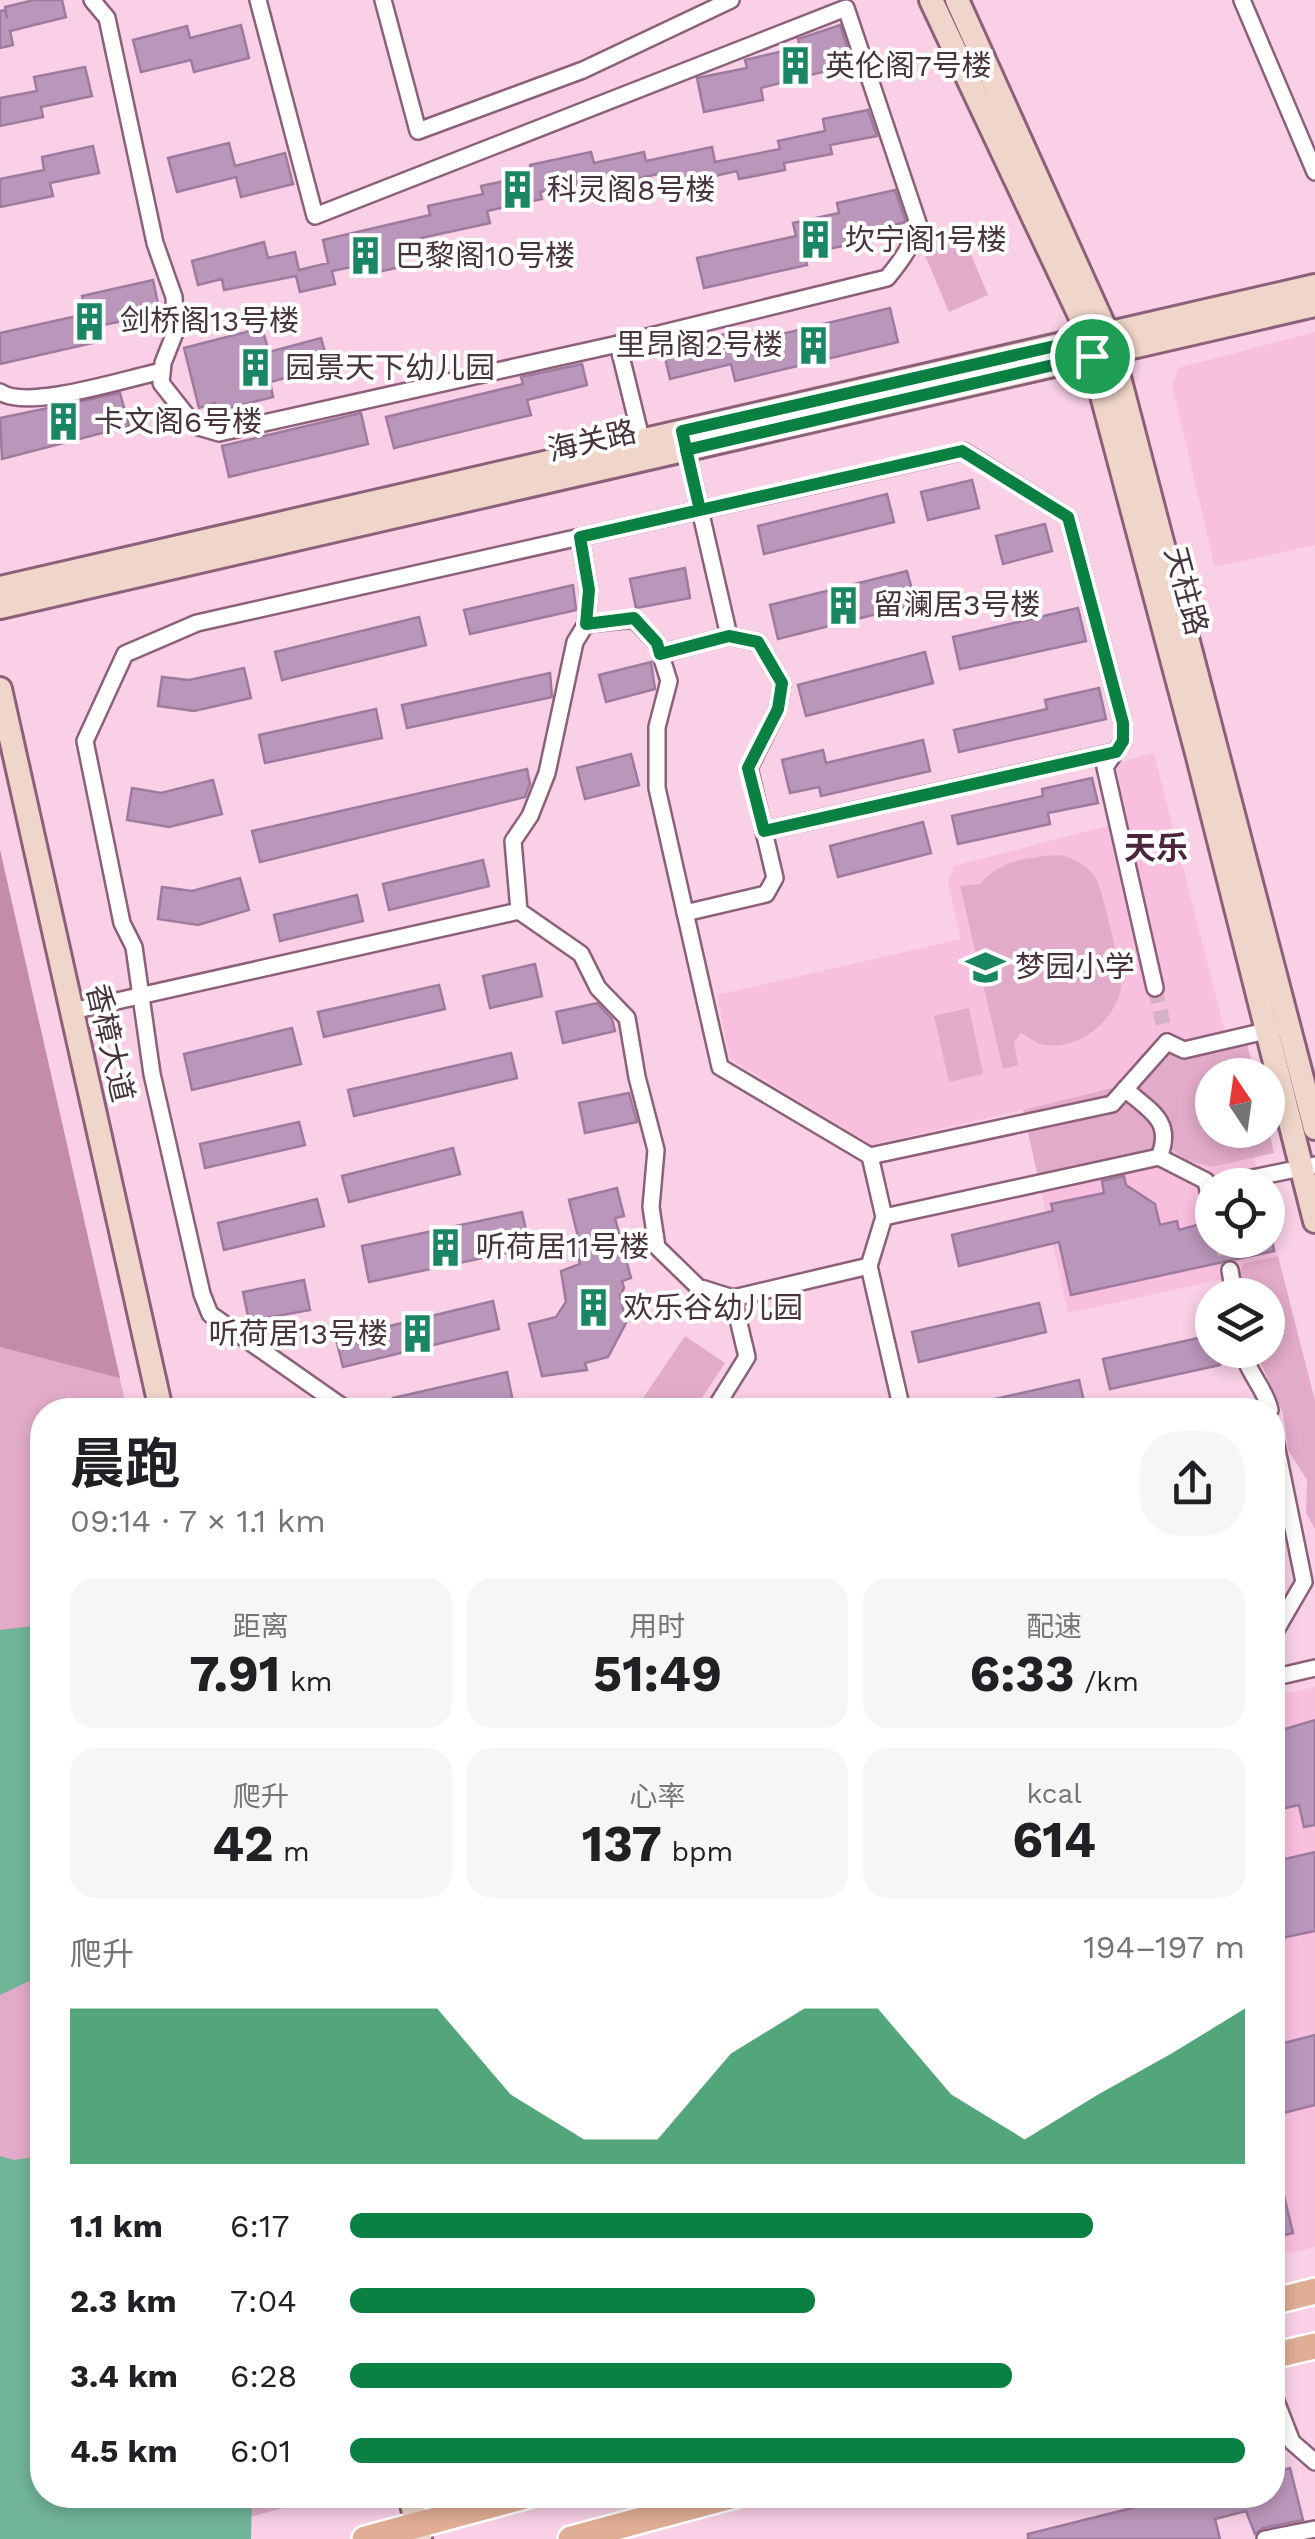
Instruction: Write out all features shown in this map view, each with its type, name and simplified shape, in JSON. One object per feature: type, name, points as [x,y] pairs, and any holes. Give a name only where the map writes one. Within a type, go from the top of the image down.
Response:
[{"type":"main road","points":[[1285,2299],[1315,2291]]},
{"type":"main road","points":[[1285,2353],[1315,2346]]},
{"type":"main road","points":[[365,2539],[412,2532],[488,2508]]},
{"type":"main road","points":[[571,2539],[686,2508]]},
{"type":"street","points":[[92,0],[107,18],[154,243],[174,297],[176,330],[160,384],[195,426],[219,433],[618,344],[886,278],[905,256],[918,223],[846,8],[315,216],[258,0]]},
{"type":"street","points":[[384,0],[418,132],[583,70],[731,0]]},
{"type":"street","name":"天柱路","points":[[931,0],[1082,320],[1100,346]]},
{"type":"street","name":"天柱路","points":[[957,0],[1100,346],[1276,1028],[1315,1128]]},
{"type":"street","points":[[1242,0],[1315,172]]},
{"type":"street","name":"海关路","points":[[1100,346],[1315,286]]},
{"type":"street","name":"海关路","points":[[0,607],[684,440],[1100,346],[1315,305]]},
{"type":"street","points":[[618,344],[644,450]]},
{"type":"street","points":[[0,392],[6,396],[40,398],[162,370]]},
{"type":"street","points":[[684,440],[729,636]]},
{"type":"street","name":"海关路","points":[[0,588],[644,450]]},
{"type":"street","points":[[330,1398],[210,1314],[152,1074],[134,947],[122,923],[85,741],[125,654],[197,623],[962,451],[1068,517],[1123,723],[1123,741],[1105,767],[1155,988]]},
{"type":"street","points":[[519,911],[513,841],[530,816],[546,773],[575,642],[586,624],[589,590],[580,537]]},
{"type":"street","points":[[586,624],[634,618],[657,643],[669,680],[657,727],[658,788],[720,1067],[870,1156],[1112,1104],[1168,1042]]},
{"type":"street","points":[[660,654],[729,636],[758,642],[782,683],[778,709],[748,768],[775,878],[766,894],[685,913]]},
{"type":"street","name":"香樟大道","points":[[0,689],[157,1398]]},
{"type":"street","points":[[764,831],[1116,752]]},
{"type":"street","name":"香樟大道","points":[[0,753],[147,1398]]},
{"type":"street","points":[[72,1011],[519,911],[581,954],[598,988],[628,1018],[637,1076],[656,1150],[651,1207],[657,1247],[698,1287],[734,1298],[869,1266]]},
{"type":"street","points":[[1163,1024],[1168,1042],[1184,1050],[1276,1028]]},
{"type":"street","points":[[1125,1090],[1164,1127],[1166,1140],[1159,1157]]},
{"type":"street","name":"天柱路","points":[[1301,1092],[1315,1221]]},
{"type":"street","points":[[870,1156],[884,1218],[869,1266],[899,1398]]},
{"type":"street","points":[[884,1218],[1159,1157],[1195,1175]]},
{"type":"street","points":[[1230,1270],[1231,1278]]},
{"type":"street","points":[[721,1398],[747,1357],[734,1298]]},
{"type":"street","points":[[1248,1368],[1267,1398]]},
{"type":"street","points":[[1285,1489],[1304,1582],[1285,1615]]},
{"type":"street","points":[[1285,1675],[1315,1668]]},
{"type":"street","points":[[1285,2424],[1292,2442],[1315,2462]]},
{"type":"street","points":[[402,2508],[412,2532]]},
{"type":"street","points":[[1265,2539],[1312,2533]]},
{"type":"shaded area","points":[[958,224],[988,295],[949,312],[919,241]]},
{"type":"shaded area","points":[[1315,332],[1315,545],[1215,567],[1172,385],[1178,368]]},
{"type":"shaded area","name":"梦园小学","points":[[1154,753],[1226,1036],[1141,1055],[1122,1081],[1108,1090],[872,1145],[730,1059],[717,995],[961,939],[948,884],[954,866],[1111,825],[1097,768]]},
{"type":"shaded area","points":[[0,850],[124,1398],[30,1398],[30,2508],[283,2508],[170,2539],[0,2539]]},
{"type":"shaded area","points":[[0,850],[120,1378],[0,1347]]},
{"type":"shaded area","points":[[1061,855],[1082,864],[1097,881],[1119,967],[1118,1000],[1092,1032],[1068,1044],[1039,1043],[1021,1033],[1014,1042],[1018,1065],[1003,1069],[960,886],[980,884],[997,869],[1017,861]]},
{"type":"shaded area","points":[[969,1008],[983,1074],[949,1082],[934,1016]]},
{"type":"shaded area","points":[[1226,1036],[1246,1040],[1251,1058],[1195,1058],[1195,1148],[1273,1148],[1274,1153],[1212,1167],[1187,1160],[1170,1148],[1038,1177],[1023,1110],[1116,1087],[1141,1055]]},
{"type":"shaded area","points":[[1170,1148],[1187,1160],[1212,1167],[1254,1157],[1257,1168],[1195,1168],[1195,1258],[1269,1258],[1243,1264],[1237,1276],[1195,1278],[1195,1285],[1068,1313],[1038,1177]]},
{"type":"shaded area","points":[[1279,1258],[1284,1278],[1238,1278],[1243,1264]]},
{"type":"shaded area","points":[[1285,1283],[1315,1401],[1315,1529],[1306,1513],[1307,1480],[1288,1450],[1285,1398],[1276,1398],[1263,1368],[1285,1368]]},
{"type":"shaded area","points":[[685,1336],[725,1363],[702,1398],[643,1398]]},
{"type":"shaded area","points":[[30,1626],[30,1981],[0,1995],[0,1630]]},
{"type":"shaded area","points":[[1315,1687],[1315,2247],[1285,2254],[1285,1694]]},
{"type":"shaded area","points":[[0,2156],[14,2160],[30,2158],[30,2508],[252,2508],[251,2539],[0,2539]]},
{"type":"building","points":[[34,0],[62,0],[66,17],[10,31],[13,45],[0,48],[0,11],[5,10],[7,18],[5,7]]},
{"type":"building","points":[[241,25],[249,58],[194,72],[191,60],[141,72],[133,40],[187,26],[190,38]]},
{"type":"building","name":"英伦阁7号楼","points":[[840,25],[853,64],[761,88],[763,100],[704,112],[697,78],[747,68],[745,60],[800,47],[798,39]]},
{"type":"building","points":[[85,67],[92,96],[41,107],[43,117],[0,126],[0,98],[37,91],[34,77]]},
{"type":"building","points":[[868,110],[877,136],[830,145],[832,154],[784,163],[785,170],[739,179],[737,171],[661,188],[658,174],[603,186],[602,179],[540,192],[542,199],[487,211],[490,223],[421,238],[422,244],[401,249],[405,266],[373,273],[371,263],[332,271],[335,284],[300,292],[296,276],[224,290],[222,279],[198,285],[192,261],[264,242],[268,258],[295,252],[299,270],[328,263],[323,240],[430,215],[428,206],[483,194],[481,186],[532,175],[530,165],[591,152],[594,163],[644,152],[646,161],[712,147],[715,162],[780,149],[778,141],[825,131],[823,119]]},
{"type":"building","points":[[229,143],[235,166],[285,153],[293,184],[241,197],[236,177],[177,192],[168,158]]},
{"type":"building","points":[[93,146],[99,173],[50,183],[53,196],[0,207],[0,179],[44,170],[42,157]]},
{"type":"building","name":"坎宁阁1号楼","points":[[895,190],[906,222],[850,235],[852,244],[805,254],[807,265],[704,288],[697,258],[796,236],[793,223],[839,213],[837,203]]},
{"type":"building","name":"剑桥阁13号楼","points":[[153,280],[160,313],[94,327],[97,342],[0,364],[0,333],[86,314],[82,296]]},
{"type":"building","name":"里昂阁2号楼","points":[[890,308],[898,342],[735,381],[731,364],[670,379],[663,349],[725,334],[728,347]]},
{"type":"building","name":"园景天下幼儿园","points":[[262,328],[269,352],[321,338],[327,359],[313,377],[294,382],[293,376],[270,382],[273,397],[217,411],[215,403],[199,408],[184,348]]},
{"type":"building","points":[[582,364],[587,385],[527,400],[531,415],[394,448],[386,417],[523,384],[521,377]]},
{"type":"building","name":"卡文阁6号楼","points":[[120,393],[129,426],[2,459],[0,418]]},
{"type":"building","points":[[361,413],[368,444],[229,477],[222,446]]},
{"type":"building","points":[[972,480],[979,508],[928,520],[921,492]]},
{"type":"building","points":[[887,494],[894,522],[764,554],[758,526]]},
{"type":"building","points":[[1045,524],[1052,551],[1003,564],[996,536]]},
{"type":"building","points":[[685,568],[690,598],[636,608],[630,579]]},
{"type":"building","name":"留澜居3号楼","points":[[907,571],[916,604],[778,639],[770,605]]},
{"type":"building","points":[[573,585],[576,610],[470,634],[464,610]]},
{"type":"building","points":[[1078,608],[1086,641],[960,669],[953,637]]},
{"type":"building","points":[[419,617],[426,645],[282,680],[275,652]]},
{"type":"building","points":[[925,652],[933,683],[806,716],[798,685]]},
{"type":"building","points":[[651,662],[655,689],[606,702],[599,675]]},
{"type":"building","points":[[244,668],[251,698],[194,711],[158,706],[162,677],[189,680]]},
{"type":"building","points":[[550,673],[552,697],[407,728],[402,705]]},
{"type":"building","points":[[1099,688],[1106,719],[959,752],[954,730],[1047,709],[1045,700]]},
{"type":"building","points":[[376,709],[382,738],[265,763],[259,735]]},
{"type":"building","points":[[923,740],[930,771],[821,796],[819,787],[790,793],[782,760],[823,750],[826,763]]},
{"type":"building","points":[[631,754],[639,785],[585,799],[577,768]]},
{"type":"building","points":[[527,769],[530,784],[525,797],[260,862],[252,831]]},
{"type":"building","points":[[1092,778],[1098,803],[1048,813],[1050,824],[958,844],[952,816],[1043,796],[1042,789]]},
{"type":"building","points":[[213,780],[222,814],[169,827],[127,820],[132,788],[161,793]]},
{"type":"building","points":[[923,822],[931,853],[838,877],[830,846]]},
{"type":"building","points":[[483,860],[489,886],[389,910],[383,884]]},
{"type":"building","points":[[240,878],[249,910],[198,925],[158,919],[162,887],[192,891]]},
{"type":"building","points":[[357,895],[363,921],[280,941],[274,915]]},
{"type":"building","points":[[535,964],[542,996],[490,1008],[483,976]]},
{"type":"building","points":[[439,985],[445,1009],[324,1037],[318,1012]]},
{"type":"building","points":[[597,1003],[612,1019],[615,1031],[563,1043],[556,1012]]},
{"type":"building","points":[[292,1028],[301,1064],[192,1090],[184,1054]]},
{"type":"building","points":[[511,1053],[517,1078],[354,1116],[348,1090]]},
{"type":"building","points":[[629,1093],[637,1122],[585,1133],[579,1103]]},
{"type":"building","points":[[299,1122],[305,1145],[205,1168],[200,1144]]},
{"type":"building","points":[[453,1148],[460,1174],[349,1202],[342,1176]]},
{"type":"building","points":[[1124,1176],[1126,1185],[1155,1204],[1160,1225],[1177,1221],[1179,1230],[1195,1226],[1195,1258],[1242,1258],[1071,1295],[1059,1242],[959,1266],[952,1235],[1053,1211],[1051,1204],[1104,1193],[1102,1181]]},
{"type":"building","name":"欢乐谷幼儿园","points":[[617,1188],[624,1216],[615,1218],[631,1278],[622,1281],[620,1296],[626,1323],[608,1357],[585,1363],[587,1370],[542,1376],[529,1324],[556,1317],[566,1302],[561,1271],[580,1264],[577,1250],[581,1249],[569,1200]]},
{"type":"building","points":[[317,1199],[324,1226],[224,1250],[218,1223]]},
{"type":"building","name":"听荷居11号楼","points":[[522,1212],[530,1248],[369,1282],[362,1246]]},
{"type":"building","points":[[304,1280],[310,1310],[249,1321],[243,1292]]},
{"type":"building","name":"听荷居13号楼","points":[[493,1301],[499,1329],[343,1367],[336,1339]]},
{"type":"building","points":[[1039,1303],[1046,1332],[919,1362],[912,1332]]},
{"type":"building","points":[[1195,1339],[1195,1368],[1206,1368],[1110,1389],[1103,1359]]},
{"type":"building","points":[[507,1372],[512,1398],[393,1398]]},
{"type":"building","points":[[1079,1380],[1083,1398],[999,1398]]},
{"type":"building","points":[[1315,1720],[1315,1825],[1304,1827],[1299,1805],[1285,1808],[1285,1729]]},
{"type":"building","points":[[1315,1852],[1315,1931],[1285,1937],[1285,1859]]},
{"type":"building","points":[[1315,2035],[1315,2105],[1285,2113],[1285,2043]]},
{"type":"building","points":[[1285,2200],[1293,2233],[1285,2235]]},
{"type":"building","points":[[1290,2468],[1303,2520],[1263,2528],[1255,2534],[1246,2511],[1215,2519],[1220,2539],[1028,2539],[1028,2534],[1132,2508],[1285,2508],[1285,2469]]},
{"type":"tunnel","points":[[1155,988],[1163,1024]]},
{"type":"tunnel","points":[[1226,1258],[1230,1270]]},
{"type":"place","name":"英伦阁7号楼","points":[[795,66]]},
{"type":"place","name":"科灵阁8号楼","points":[[517,190]]},
{"type":"place","name":"坎宁阁1号楼","points":[[815,240]]},
{"type":"place","name":"巴黎阁10号楼","points":[[365,256]]},
{"type":"place","name":"剑桥阁13号楼","points":[[90,321]]},
{"type":"place","name":"里昂阁2号楼","points":[[813,345]]},
{"type":"place","name":"园景天下幼儿园","points":[[255,368]]},
{"type":"place","name":"卡文阁6号楼","points":[[64,422]]},
{"type":"place","name":"留澜居3号楼","points":[[843,605]]},
{"type":"place","name":"梦园小学","points":[[985,967]]},
{"type":"place","name":"听荷居11号楼","points":[[446,1247]]},
{"type":"place","name":"欢乐谷幼儿园","points":[[593,1308]]},
{"type":"place","name":"听荷居13号楼","points":[[418,1334]]},
{"type":"district","name":"天乐","points":[[1156,848]]},
{"type":"route","points":[[1092,356],[686,450],[700,510],[580,537],[589,590],[586,624],[634,618],[657,643],[660,654],[729,636],[758,642],[782,683],[778,709],[748,768],[764,831],[1116,752],[1123,741],[1123,723],[1068,517],[962,451],[700,510],[686,450],[682,431],[1108,334],[1112,352],[1092,356]]}]
